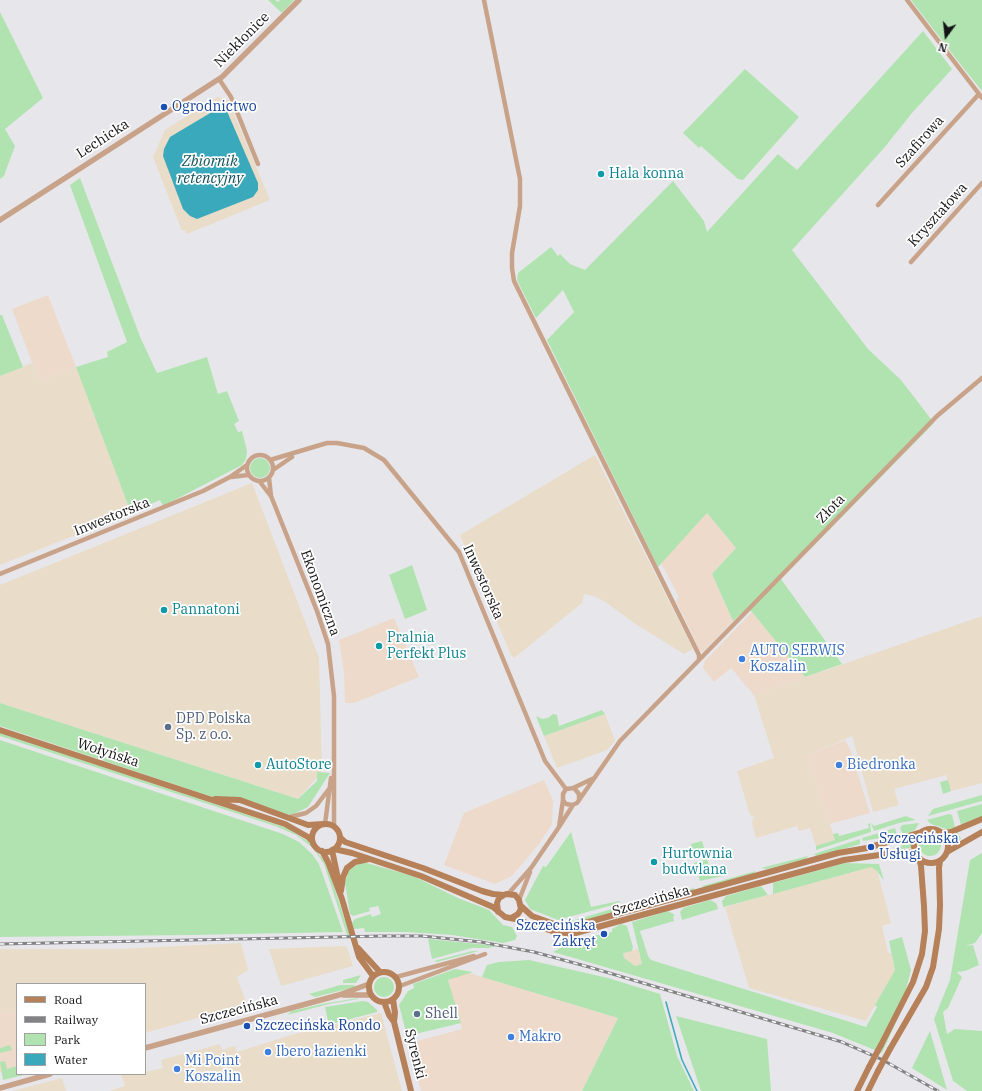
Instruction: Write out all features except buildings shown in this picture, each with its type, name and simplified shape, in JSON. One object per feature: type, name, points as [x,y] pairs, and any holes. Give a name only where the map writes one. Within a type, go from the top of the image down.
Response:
[{"type":"main road","name":"Wołyńska","points":[[0,730],[285,824],[308,837],[312,841]]},
{"type":"main road","name":"Wołyńska","points":[[209,799],[240,800],[290,817],[308,825],[324,824]]},
{"type":"main road","points":[[940,861],[928,863],[919,858],[915,853],[914,842],[919,833],[930,829],[942,833],[951,832],[982,819]]},
{"type":"main road","points":[[324,824],[334,826],[340,837],[345,842],[423,868],[490,894],[515,895],[520,903],[518,914],[511,918],[502,916],[492,907],[421,876],[372,859],[333,850],[322,851],[316,848],[312,841],[315,829],[324,824]]},
{"type":"main road","points":[[868,1091],[890,1049],[926,987],[933,967],[939,929],[940,905],[938,868],[940,861],[953,847],[982,832]]},
{"type":"main road","name":"Szczecińska","points":[[520,903],[528,914],[558,925],[574,926],[919,833]]},
{"type":"main road","points":[[942,833],[947,840],[947,852]]},
{"type":"main road","points":[[333,850],[339,843],[340,837]]},
{"type":"main road","points":[[333,850],[342,899]]},
{"type":"main road","points":[[322,851],[342,899],[358,957],[373,976]]},
{"type":"main road","name":"Szczecińska","points":[[511,918],[552,931],[572,934],[844,860],[901,852],[915,853]]},
{"type":"main road","points":[[857,1091],[913,982],[922,954],[925,931],[921,866],[919,858]]},
{"type":"main road","points":[[341,891],[347,868],[355,862],[372,859]]},
{"type":"main road","points":[[498,912],[498,901],[506,894]]},
{"type":"main road","points":[[356,947],[380,972]]},
{"type":"main road","points":[[380,972],[389,972],[396,978],[400,986],[399,991],[393,999],[384,1002],[374,999],[371,994],[369,984],[373,976],[380,972]]},
{"type":"main road","name":"Syrenki","points":[[393,999],[396,1013],[394,1022]]},
{"type":"main road","name":"Syrenki","points":[[384,1002],[388,1014],[394,1022],[412,1091]]},
{"type":"street","name":"Niekłonice","points":[[219,79],[238,63],[298,0]]},
{"type":"street","points":[[484,0],[520,178],[520,206],[512,253],[514,282],[696,648],[699,660]]},
{"type":"street","points":[[907,0],[980,96]]},
{"type":"street","points":[[219,79],[231,98],[258,164]]},
{"type":"street","name":"Lechicka","points":[[0,220],[219,79]]},
{"type":"street","name":"Szafirowa","points":[[878,205],[980,96]]},
{"type":"street","name":"Kryształowa","points":[[911,262],[982,183]]},
{"type":"street","name":"Złota","points":[[580,799],[620,741],[937,416],[982,378]]},
{"type":"street","name":"Inwestorska","points":[[270,460],[297,454],[327,444],[348,444],[364,448],[384,460],[452,541],[466,566],[545,761],[566,790]]},
{"type":"street","name":"Inwestorska","points":[[273,470],[297,454]]},
{"type":"street","points":[[256,455],[263,455],[270,460],[273,470],[268,478],[260,482],[253,480],[248,475],[247,465],[250,458],[256,455]]},
{"type":"street","name":"Inwestorska","points":[[0,574],[163,509],[230,477],[247,465]]},
{"type":"street","name":"Inwestorska","points":[[230,477],[248,475]]},
{"type":"street","name":"Ekonomiczna","points":[[268,478],[271,496],[317,611],[328,644],[334,696],[334,826]]},
{"type":"street","name":"Ekonomiczna","points":[[260,482],[271,496]]},
{"type":"street","name":"Ekonomiczna","points":[[324,824],[327,815],[329,789],[333,773]]},
{"type":"street","points":[[559,827],[563,800],[562,794],[566,790],[593,779]]},
{"type":"street","points":[[506,894],[532,868],[573,805],[580,799],[578,791],[572,788]]},
{"type":"street","points":[[290,817],[306,813],[316,806],[329,789]]},
{"type":"street","points":[[563,800],[566,804],[573,805]]},
{"type":"street","points":[[520,903],[532,868]]},
{"type":"street","points":[[396,978],[460,959],[483,954],[400,986]]},
{"type":"street","name":"Szczecińska","points":[[146,1048],[338,995],[369,984]]},
{"type":"street","name":"Szczecińska","points":[[338,995],[371,994]]},
{"type":"street","points":[[0,1088],[46,1075]]},
{"type":"shaded area","name":"Zbiornik retencyjny","points":[[217,97],[228,100],[270,200],[187,234],[185,230],[182,231],[153,157],[165,130]]},
{"type":"shaded area","points":[[48,295],[76,367],[39,381],[12,309]]},
{"type":"shaded area","points":[[32,363],[39,381],[76,367],[131,513],[0,565],[0,376]]},
{"type":"shaded area","points":[[595,455],[693,649],[684,654],[634,623],[604,601],[594,596],[584,594],[582,603],[514,658],[511,655],[460,535]]},
{"type":"shaded area","points":[[252,483],[319,658],[322,772],[298,799],[0,703],[0,585]]},
{"type":"shaded area","points":[[707,513],[736,548],[712,574],[733,621],[703,652],[700,651],[676,601],[679,597],[661,563]]},
{"type":"shaded area","points":[[752,612],[805,677],[754,695],[731,668],[714,682],[703,668],[704,662]]},
{"type":"shaded area","points":[[982,616],[982,783],[951,791],[946,775],[894,789],[899,805],[873,812],[852,736],[808,755],[835,840],[816,846],[810,828],[799,831],[797,826],[756,838],[752,823],[754,817],[750,815],[737,771],[774,758],[754,695]]},
{"type":"shaded area","points":[[394,618],[419,677],[354,703],[345,703],[344,672],[339,640]]},
{"type":"shaded area","points":[[605,714],[615,741],[607,750],[557,768],[544,736]]},
{"type":"shaded area","points":[[845,740],[850,749],[870,813],[830,824],[808,755]]},
{"type":"shaded area","points":[[544,780],[553,801],[552,824],[539,844],[512,876],[495,884],[444,865],[464,813]]},
{"type":"shaded area","points":[[871,867],[877,870],[891,923],[882,926],[888,953],[891,953],[895,970],[866,1021],[749,988],[725,907]]},
{"type":"shaded area","points":[[241,943],[248,970],[237,977],[245,1000],[236,1007],[146,1033],[146,983],[16,983],[16,1010],[0,1015],[0,949],[119,949]]},
{"type":"shaded area","points":[[347,947],[353,966],[281,986],[269,949]]},
{"type":"shaded area","points":[[638,949],[642,964],[635,966],[624,958],[623,953]]},
{"type":"shaded area","points":[[469,973],[618,1018],[582,1091],[421,1091],[410,1050],[414,1042],[462,1029],[448,979]]},
{"type":"shaded area","points":[[16,1010],[16,1067],[0,1072],[0,1015]]},
{"type":"shaded area","points":[[381,1013],[402,1091],[109,1091],[125,1086],[121,1075],[146,1075],[146,1072],[163,1068],[161,1060],[220,1044],[222,1050],[235,1046],[237,1052],[291,1035]]},
{"type":"shaded area","points":[[62,1078],[66,1091],[12,1091]]},
{"type":"green space","points":[[268,0],[275,0],[278,2],[280,0],[294,0],[282,13]]},
{"type":"green space","points":[[911,0],[982,0],[982,91],[961,65]]},
{"type":"green space","points":[[0,12],[43,98],[5,129],[15,146],[4,176],[0,179]]},
{"type":"green space","points":[[923,31],[952,69],[912,113],[884,148],[792,250],[868,349],[901,380],[934,423],[781,579],[842,664],[805,677],[752,612],[747,608],[733,621],[712,574],[736,548],[707,513],[658,567],[547,340],[574,312],[563,290],[536,318],[517,280],[518,273],[551,247],[558,256],[560,254],[570,264],[585,270],[673,181],[704,221],[707,232],[778,154],[797,170]]},
{"type":"green space","points":[[745,69],[799,117],[743,180],[738,179],[701,146],[699,148],[683,133]]},
{"type":"green space","points":[[80,178],[141,339],[157,373],[207,357],[218,394],[227,391],[239,421],[234,424],[238,432],[242,431],[247,451],[246,459],[242,465],[163,506],[160,500],[131,513],[76,367],[108,357],[107,352],[127,342],[70,185]]},
{"type":"green space","points":[[0,315],[2,315],[23,367],[0,376]]},
{"type":"green space","points":[[256,458],[264,458],[270,464],[270,472],[264,478],[256,478],[250,472],[250,464]]},
{"type":"green space","points":[[412,565],[427,610],[405,619],[389,575]]},
{"type":"green space","points":[[0,703],[298,799],[317,781],[317,772],[330,773],[308,807],[292,815],[286,814],[242,799],[212,797],[0,726]]},
{"type":"green space","points":[[602,710],[605,714],[544,736],[536,716],[542,719],[548,718],[553,714],[557,715],[559,726]]},
{"type":"green space","points":[[0,733],[287,828],[309,842],[326,863],[350,935],[347,935],[324,864],[313,848],[296,835],[275,826],[0,736]]},
{"type":"green space","points":[[0,740],[283,834],[299,842],[312,854],[319,864],[343,932],[0,937]]},
{"type":"green space","points":[[948,780],[951,791],[943,794],[940,782]]},
{"type":"green space","points":[[982,795],[982,801],[928,816],[933,809]]},
{"type":"green space","points":[[982,804],[982,816],[961,825],[957,811]]},
{"type":"green space","points":[[949,814],[952,815],[955,827],[949,830],[931,824],[927,820]]},
{"type":"green space","points":[[906,816],[916,820],[899,823],[874,831],[871,823],[874,826]]},
{"type":"green space","points":[[870,823],[871,832],[816,850],[816,846],[835,840],[833,834],[838,833],[839,836],[869,828],[868,824]]},
{"type":"green space","points":[[919,823],[915,830],[903,835],[900,828],[902,825]]},
{"type":"green space","points":[[895,828],[897,835],[863,841],[862,838]]},
{"type":"green space","points":[[571,832],[591,907],[619,901],[620,903],[558,920],[530,909],[525,900],[543,866],[546,867]]},
{"type":"green space","points":[[958,833],[961,839],[950,845],[949,836]]},
{"type":"green space","points":[[930,834],[938,837],[941,845],[938,853],[930,856],[922,853],[919,845],[922,837]]},
{"type":"green space","points":[[913,838],[911,848],[899,849],[905,841]]},
{"type":"green space","points":[[860,839],[860,844],[817,857],[814,854]]},
{"type":"green space","points":[[702,841],[705,851],[692,855],[691,844]]},
{"type":"green space","points":[[982,853],[982,933],[975,943],[965,946],[973,945],[979,965],[965,971],[957,972],[962,977],[948,1008],[943,1012],[947,1034],[955,1029],[982,1031],[982,1091],[967,1091],[953,1081],[934,1019],[950,980],[970,860]]},
{"type":"green space","points":[[808,856],[806,859],[767,869],[761,868]]},
{"type":"green space","points":[[707,859],[709,866],[727,875],[700,881],[694,863]]},
{"type":"green space","points":[[363,862],[413,876],[458,898],[489,910],[503,925],[512,927],[517,936],[515,940],[503,943],[452,935],[407,932],[365,932],[364,928],[354,929],[352,923],[355,919],[371,914],[372,917],[381,914],[378,906],[369,908],[370,911],[353,916],[350,914],[345,883],[349,869]]},
{"type":"green space","points":[[845,863],[879,864],[884,881],[877,871],[871,867],[773,894],[773,883]]},
{"type":"green space","points":[[756,871],[754,874],[705,888],[702,886]]},
{"type":"green space","points":[[761,886],[768,895],[723,907],[722,901],[726,896]]},
{"type":"green space","points":[[694,888],[694,890],[635,908],[630,905]]},
{"type":"green space","points":[[710,900],[716,903],[718,909],[682,920],[680,912],[683,908]]},
{"type":"green space","points":[[625,905],[624,910],[562,928],[555,926]]},
{"type":"green space","points":[[668,911],[675,915],[673,916],[674,921],[640,931],[648,956],[651,960],[866,1027],[877,1007],[875,1005],[895,970],[889,941],[902,937],[911,970],[900,1013],[882,1053],[833,1033],[553,952],[574,940],[612,932],[612,929],[621,924],[627,926],[633,947],[632,951],[623,953],[624,958],[635,966],[642,964],[632,922]]},
{"type":"green space","points":[[428,939],[497,946],[488,948],[472,948],[432,959]]},
{"type":"green space","points":[[472,951],[479,951],[437,962],[434,961]]},
{"type":"green space","points":[[529,960],[608,978],[660,994],[677,1056],[694,1091],[582,1091],[618,1018],[482,977],[487,965],[499,962]]},
{"type":"green space","points":[[455,969],[473,972],[448,980],[461,1023],[407,1036],[399,1005],[408,991],[414,988],[413,984]]},
{"type":"green space","points":[[361,975],[356,983],[343,983],[343,980]]},
{"type":"green space","points":[[384,977],[391,980],[394,987],[391,994],[384,997],[377,994],[374,987],[377,980]]},
{"type":"green space","points":[[340,985],[354,985],[356,987],[315,997],[309,994]]},
{"type":"green space","points":[[358,998],[358,999],[329,1004],[287,1015],[292,1011]]},
{"type":"green space","points":[[363,1001],[368,1002],[377,1010],[377,1012],[331,1024],[330,1021],[328,1021],[325,1007]]},
{"type":"green space","points":[[676,1016],[767,1039],[771,1091],[701,1091]]},
{"type":"green space","points":[[930,1031],[947,1090],[912,1068]]},
{"type":"green space","points":[[10,1045],[12,1050],[0,1053],[0,1048]]},
{"type":"green space","points":[[5,1061],[7,1069],[16,1066],[16,1075],[24,1075],[3,1080],[0,1062]]},
{"type":"water","name":"Zbiornik retencyjny","points":[[222,106],[226,109],[258,183],[258,190],[253,197],[197,219],[190,216],[183,209],[163,156],[164,149],[170,137]]},
{"type":"waterway","points":[[666,1002],[682,1060],[697,1091]]},
{"type":"railway","points":[[0,944],[383,936],[422,936],[481,942],[534,952],[589,967],[842,1042],[881,1059],[938,1091]]},
{"type":"place","name":"Ogrodnictwo","points":[[164,107]]},
{"type":"place","name":"Hala konna","points":[[601,174]]},
{"type":"place","name":"Pannatoni","points":[[164,610]]},
{"type":"place","name":"Pralnia Perfekt Plus","points":[[379,646]]},
{"type":"place","name":"AUTO SERWIS Koszalin","points":[[742,659]]},
{"type":"place","name":"DPD Polska Sp. z o.o.","points":[[168,727]]},
{"type":"place","name":"AutoStore","points":[[258,765]]},
{"type":"place","name":"Biedronka","points":[[839,765]]},
{"type":"place","name":"Szczecińska Usługi","points":[[871,847]]},
{"type":"place","name":"Hurtownia budwlana","points":[[654,862]]},
{"type":"place","name":"Szczecińska Zakręt","points":[[604,934]]},
{"type":"place","name":"Shell","points":[[417,1014]]},
{"type":"place","name":"Szczecińska Rondo","points":[[247,1026]]},
{"type":"place","name":"Makro","points":[[511,1037]]},
{"type":"place","name":"Ibero łazienki","points":[[268,1052]]},
{"type":"place","name":"Mi Point Koszalin","points":[[177,1069]]}]
